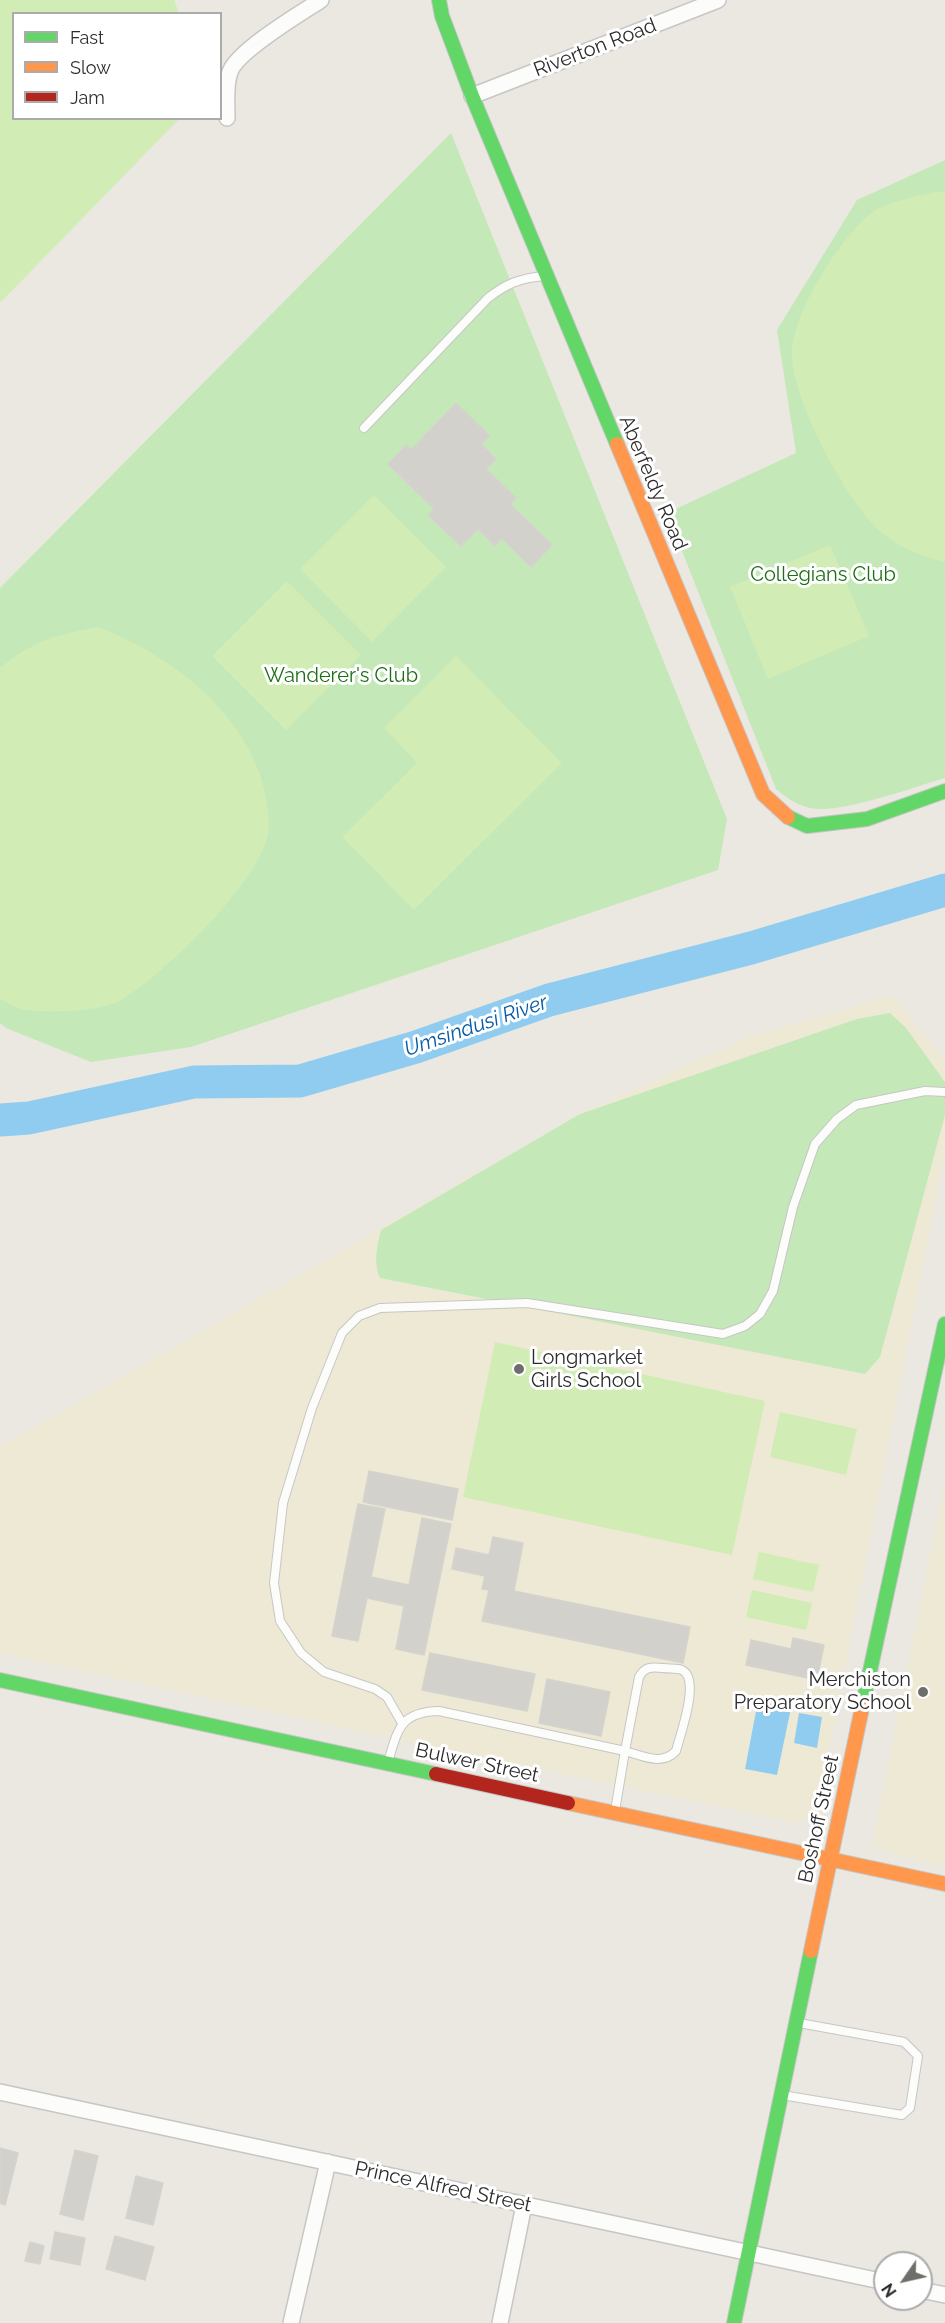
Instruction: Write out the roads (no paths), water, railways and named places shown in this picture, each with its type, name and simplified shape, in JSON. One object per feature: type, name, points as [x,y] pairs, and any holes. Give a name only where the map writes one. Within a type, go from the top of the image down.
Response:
[{"type":"street","points":[[227,118],[229,74],[234,64],[271,33],[321,0]]},
{"type":"street","name":"Aberfeldy Road","points":[[439,0],[442,16],[472,96],[545,276],[763,794],[782,814],[807,826],[867,819],[945,791]]},
{"type":"street","name":"Riverton Road","points":[[472,96],[718,0]]},
{"type":"street","name":"Boshoff Street","points":[[734,2323],[912,1468],[945,1324]]},
{"type":"street","name":"Bulwer Street","points":[[0,1680],[945,1884]]},
{"type":"street","name":"Prince Alfred Street","points":[[0,2092],[873,2279]]},
{"type":"street","points":[[291,2323],[328,2163]]},
{"type":"street","points":[[500,2323],[524,2205]]},
{"type":"lane","points":[[364,428],[488,298],[514,281],[545,276]]},
{"type":"lane","points":[[402,1723],[387,1697],[375,1689],[324,1672],[302,1653],[280,1622],[278,1612],[274,1583],[283,1503],[312,1408],[342,1333],[359,1316],[380,1308],[461,1303],[528,1303],[723,1334],[745,1326],[760,1314],[773,1291],[793,1206],[815,1144],[837,1119],[856,1105],[926,1091],[945,1092]]},
{"type":"lane","points":[[387,1763],[402,1723],[414,1714],[439,1711],[625,1751],[660,1760],[669,1758],[676,1751],[692,1688],[689,1676],[682,1670],[651,1667],[643,1670],[639,1677],[625,1751],[615,1812]]},
{"type":"lane","points":[[782,2095],[902,2115],[910,2108],[918,2056],[914,2049],[904,2042],[797,2023]]},
{"type":"water","points":[[758,1701],[791,1708],[777,1775],[745,1769]]},
{"type":"water","points":[[799,1713],[822,1717],[817,1748],[794,1743]]},
{"type":"waterway","name":"Umsindusi River","points":[[0,1120],[29,1118],[194,1082],[300,1081],[416,1047],[549,1000],[751,948],[945,890]]},
{"type":"place","name":"Longmarket Girls School","points":[[519,1369]]},
{"type":"place","name":"Merchiston Preparatory School","points":[[923,1692]]},
{"type":"park label","name":"Collegians Club","points":[[823,575]]},
{"type":"park label","name":"Wanderer's Club","points":[[341,676]]}]
